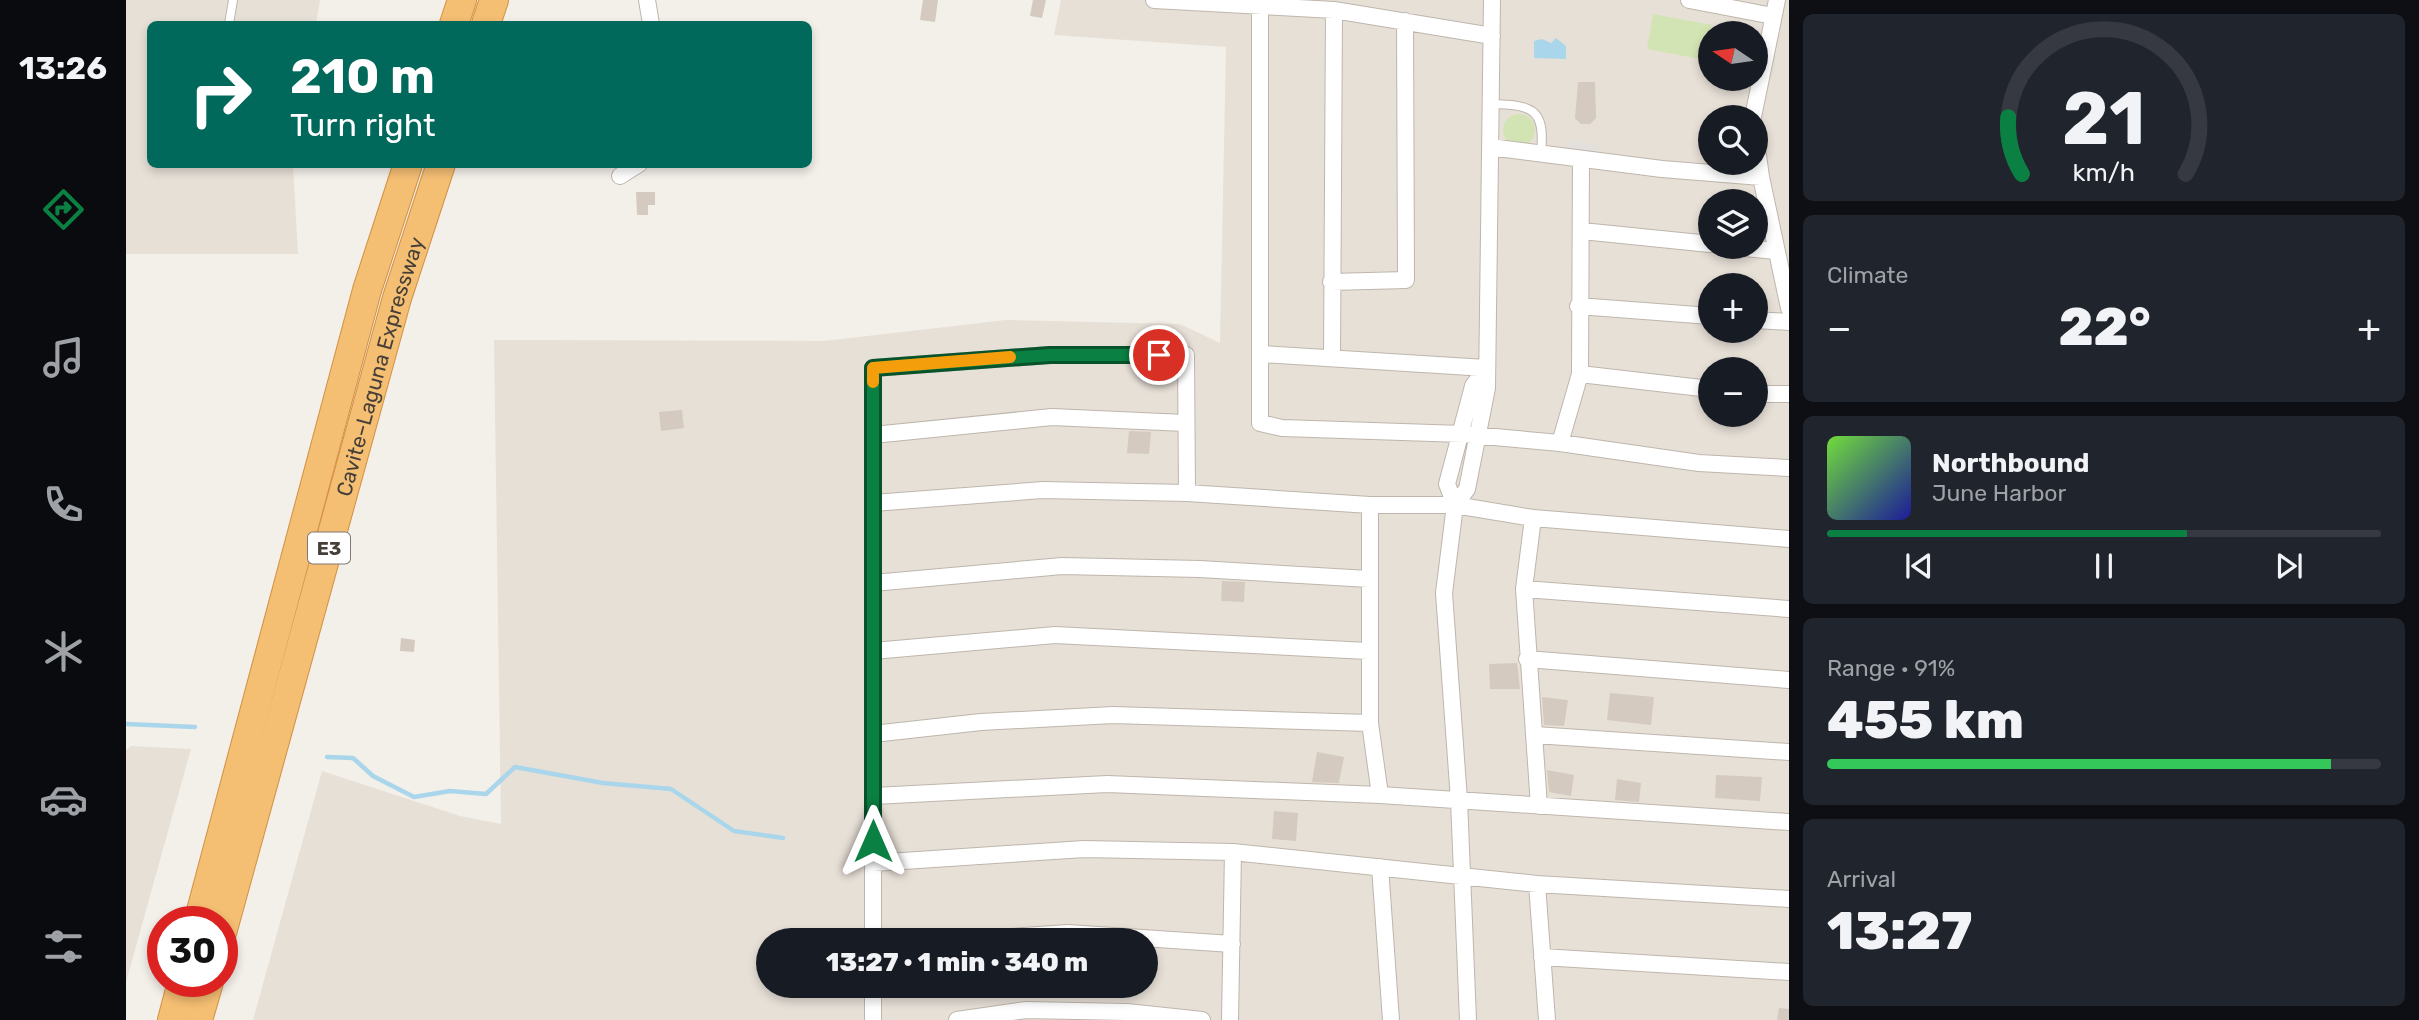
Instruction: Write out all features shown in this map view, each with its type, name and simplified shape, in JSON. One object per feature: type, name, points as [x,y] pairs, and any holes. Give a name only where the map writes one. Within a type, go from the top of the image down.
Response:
[{"type":"highway","points":[[455,21],[462,0]]},
{"type":"highway","points":[[487,21],[494,0]]},
{"type":"highway","name":"Cavite–Laguna Expressway","points":[[202,906],[367,290],[407,168]]},
{"type":"highway","name":"Cavite–Laguna Expressway","points":[[229,906],[397,298],[440,168]]},
{"type":"highway","points":[[172,1020],[178,997]]},
{"type":"highway","points":[[198,1020],[205,997]]},
{"type":"street","points":[[647,0],[650,21]]},
{"type":"street","points":[[1154,0],[1334,10],[1492,36]]},
{"type":"street","points":[[1468,1020],[1460,876],[1459,800],[1444,593],[1455,505],[1467,489],[1469,435],[1487,388],[1492,0]]},
{"type":"street","points":[[1689,0],[1775,8],[1755,105]]},
{"type":"street","points":[[1260,6],[1260,423],[1270,428],[1469,435],[1560,443],[1699,463],[1789,468]]},
{"type":"street","points":[[1332,358],[1334,10]]},
{"type":"street","points":[[1331,282],[1406,280],[1405,21]]},
{"type":"street","points":[[1490,147],[1761,177],[1789,308]]},
{"type":"street","points":[[1560,443],[1580,374],[1578,306],[1581,159]]},
{"type":"street","points":[[620,176],[633,168]]},
{"type":"street","points":[[1581,231],[1698,243]]},
{"type":"street","points":[[1768,250],[1776,251]]},
{"type":"street","points":[[1578,306],[1698,315]]},
{"type":"street","points":[[1768,321],[1789,322]]},
{"type":"street","points":[[1262,354],[1486,368]]},
{"type":"street","points":[[873,928],[873,368],[1050,355],[1186,355],[1187,493]]},
{"type":"street","points":[[1580,374],[1698,388]]},
{"type":"street","points":[[1768,394],[1789,394]]},
{"type":"street","points":[[873,436],[1052,418],[1185,423]]},
{"type":"street","points":[[873,503],[1043,490],[1187,493],[1370,505],[1455,505],[1533,518],[1789,539]]},
{"type":"street","points":[[1370,505],[1370,723],[1380,795]]},
{"type":"street","points":[[1533,518],[1524,589],[1539,806]]},
{"type":"street","points":[[873,583],[1062,566],[1200,569],[1369,579]]},
{"type":"street","points":[[1524,589],[1789,609]]},
{"type":"street","points":[[873,651],[1055,635],[1368,651]]},
{"type":"street","points":[[1527,659],[1789,680]]},
{"type":"street","points":[[873,734],[981,722],[1113,715],[1370,723]]},
{"type":"street","points":[[1535,735],[1789,752]]},
{"type":"street","points":[[874,796],[1107,784],[1380,795],[1789,822]]},
{"type":"street","points":[[873,863],[1084,849],[1233,852],[1537,884],[1789,899]]},
{"type":"street","points":[[1230,1020],[1233,852]]},
{"type":"street","points":[[1380,867],[1391,1020]]},
{"type":"street","points":[[1537,884],[1547,1020]]},
{"type":"street","points":[[1158,939],[1232,944]]},
{"type":"street","points":[[1542,957],[1789,972]]},
{"type":"street","points":[[873,998],[873,1020]]},
{"type":"street","points":[[957,1020],[1026,1010],[1127,1012],[1202,1020]]},
{"type":"lane","points":[[230,21],[233,0]]},
{"type":"lane","points":[[1491,104],[1523,106],[1537,115],[1543,127],[1541,152]]},
{"type":"shaded area","points":[[126,0],[320,0],[316,21],[147,21],[147,168],[293,168],[298,254],[126,254]]},
{"type":"shaded area","points":[[1061,0],[1789,0],[1789,1020],[253,1020],[322,771],[460,816],[501,824],[494,340],[824,341],[1006,320],[1180,324],[1220,343],[1226,47],[1054,35]]},
{"type":"shaded area","points":[[1570,141],[1598,144],[1596,157],[1569,153]]},
{"type":"shaded area","points":[[131,746],[191,749],[126,982],[126,750]]},
{"type":"green space","points":[[1653,14],[1698,22],[1698,59],[1647,49]]},
{"type":"green space","points":[[1519,114],[1530,119],[1535,130],[1530,141],[1519,146],[1508,141],[1503,130],[1508,119]]},
{"type":"water","points":[[1556,38],[1566,46],[1566,59],[1534,58],[1534,41],[1542,39],[1551,43]]},
{"type":"building","points":[[923,0],[938,0],[935,22],[920,20]]},
{"type":"building","points":[[1033,0],[1046,0],[1042,18],[1030,16]]},
{"type":"building","points":[[1578,82],[1595,82],[1596,118],[1590,124],[1581,124],[1575,118]]},
{"type":"building","points":[[636,192],[655,192],[655,205],[648,205],[648,215],[637,215]]},
{"type":"building","points":[[682,410],[684,428],[661,431],[659,412]]},
{"type":"building","points":[[1129,431],[1151,432],[1149,454],[1127,453]]},
{"type":"building","points":[[1222,581],[1245,582],[1244,602],[1221,601]]},
{"type":"building","points":[[401,638],[415,640],[414,652],[400,651]]},
{"type":"building","points":[[1517,663],[1520,689],[1490,689],[1489,664]]},
{"type":"building","points":[[1610,693],[1654,697],[1651,725],[1607,720]]},
{"type":"building","points":[[1542,697],[1568,700],[1564,726],[1544,725]]},
{"type":"building","points":[[1317,752],[1344,757],[1339,783],[1312,782]]},
{"type":"building","points":[[1547,770],[1574,775],[1571,796],[1549,792]]},
{"type":"building","points":[[1716,775],[1762,777],[1760,801],[1715,798]]},
{"type":"building","points":[[1617,779],[1641,783],[1639,802],[1615,800]]},
{"type":"building","points":[[1274,811],[1298,813],[1296,841],[1272,839]]},
{"type":"building","points":[[1779,1008],[1789,1009],[1789,1020],[1777,1020]]},
{"type":"waterway","points":[[126,724],[195,727]]},
{"type":"waterway","points":[[327,757],[353,758],[373,776],[414,797],[450,791],[486,794],[515,767],[603,783],[671,789],[734,831],[783,838]]},
{"type":"slow traffic","points":[[873,382],[873,368],[1010,357]]},
{"type":"route","points":[[873,841],[873,368],[1050,355],[1159,355]]}]
